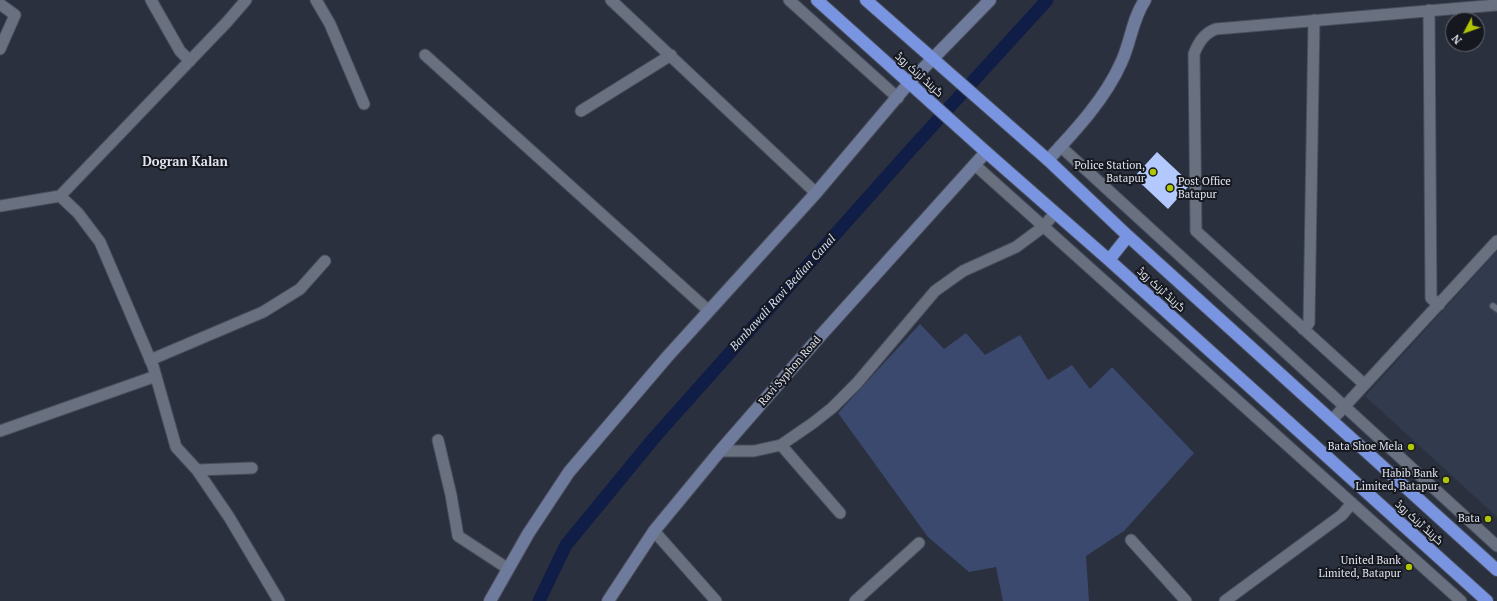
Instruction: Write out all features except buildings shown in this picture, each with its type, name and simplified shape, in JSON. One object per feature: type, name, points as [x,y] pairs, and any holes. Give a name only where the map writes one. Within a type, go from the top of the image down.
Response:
[{"type":"highway","name":"گرینڈ ٹرنک روڈ","points":[[817,0],[982,149],[1109,260],[1486,601]]},
{"type":"highway","name":"گرینڈ ٹرنک روڈ","points":[[866,0],[1048,160],[1128,236],[1497,570]]},
{"type":"highway","points":[[1109,260],[1128,236]]},
{"type":"street","points":[[151,0],[180,51],[190,61]]},
{"type":"street","points":[[0,206],[60,196],[190,61],[246,0]]},
{"type":"street","points":[[316,0],[330,24],[364,104]]},
{"type":"street","points":[[610,0],[671,55],[816,193]]},
{"type":"street","points":[[790,0],[898,98]]},
{"type":"street","points":[[490,601],[507,568],[569,472],[667,357],[816,193],[898,98],[912,86],[932,58],[990,0]]},
{"type":"street","points":[[1048,160],[1098,101],[1114,77],[1128,46],[1134,22],[1145,0]]},
{"type":"street","points":[[0,4],[15,15],[0,49]]},
{"type":"street","points":[[1364,384],[1196,231],[1192,63],[1194,54],[1198,44],[1210,31],[1314,20],[1497,5]]},
{"type":"street","points":[[1429,10],[1431,298],[1438,305]]},
{"type":"street","points":[[1303,329],[1309,323],[1314,20]]},
{"type":"street","points":[[425,55],[709,311]]},
{"type":"street","points":[[581,111],[671,55]]},
{"type":"street","points":[[1060,146],[1497,546]]},
{"type":"street","name":"Ravi Syphon Road","points":[[608,601],[654,531],[827,328],[975,165],[982,149]]},
{"type":"street","points":[[975,165],[1461,601]]},
{"type":"street","points":[[60,196],[78,213],[100,242],[156,376],[176,446],[197,470],[229,516],[279,601]]},
{"type":"street","points":[[720,452],[754,451],[781,445],[832,408],[857,383],[936,291],[963,271],[1016,248],[1043,227],[1055,213]]},
{"type":"street","points":[[1332,420],[1497,241]]},
{"type":"street","points":[[150,360],[264,312],[300,289],[325,261]]},
{"type":"street","points":[[0,430],[156,376]]},
{"type":"street","points":[[438,440],[451,495],[458,536],[507,568]]},
{"type":"street","points":[[781,445],[840,513]]},
{"type":"street","points":[[197,470],[252,468]]},
{"type":"street","points":[[1226,601],[1342,515],[1352,503]]},
{"type":"street","points":[[654,531],[716,601]]},
{"type":"street","points":[[1130,540],[1186,601]]},
{"type":"street","points":[[855,601],[919,543]]},
{"type":"shaded area","points":[[1497,251],[1497,517],[1365,396]]},
{"type":"shaded area","points":[[920,324],[944,349],[966,333],[985,355],[1020,335],[1048,380],[1072,365],[1090,389],[1112,367],[1194,453],[1124,531],[1086,556],[1089,601],[1003,601],[996,567],[969,572],[928,537],[838,413]]},
{"type":"waterway","name":"Banbawali Ravi Bedian Canal","points":[[539,601],[566,545],[654,438],[905,156],[1047,0]]},
{"type":"place","name":"Police Station, Batapur","points":[[1153,172]]},
{"type":"place","name":"Post Office Batapur","points":[[1170,188]]},
{"type":"place","name":"Bata Shoe Mela","points":[[1411,447]]},
{"type":"place","name":"Habib Bank Limited, Batapur","points":[[1446,480]]},
{"type":"place","name":"Bata","points":[[1488,519]]},
{"type":"place","name":"United Bank Limited, Batapur","points":[[1409,567]]},
{"type":"district","name":"Dogran Kalan","points":[[185,162]]}]
